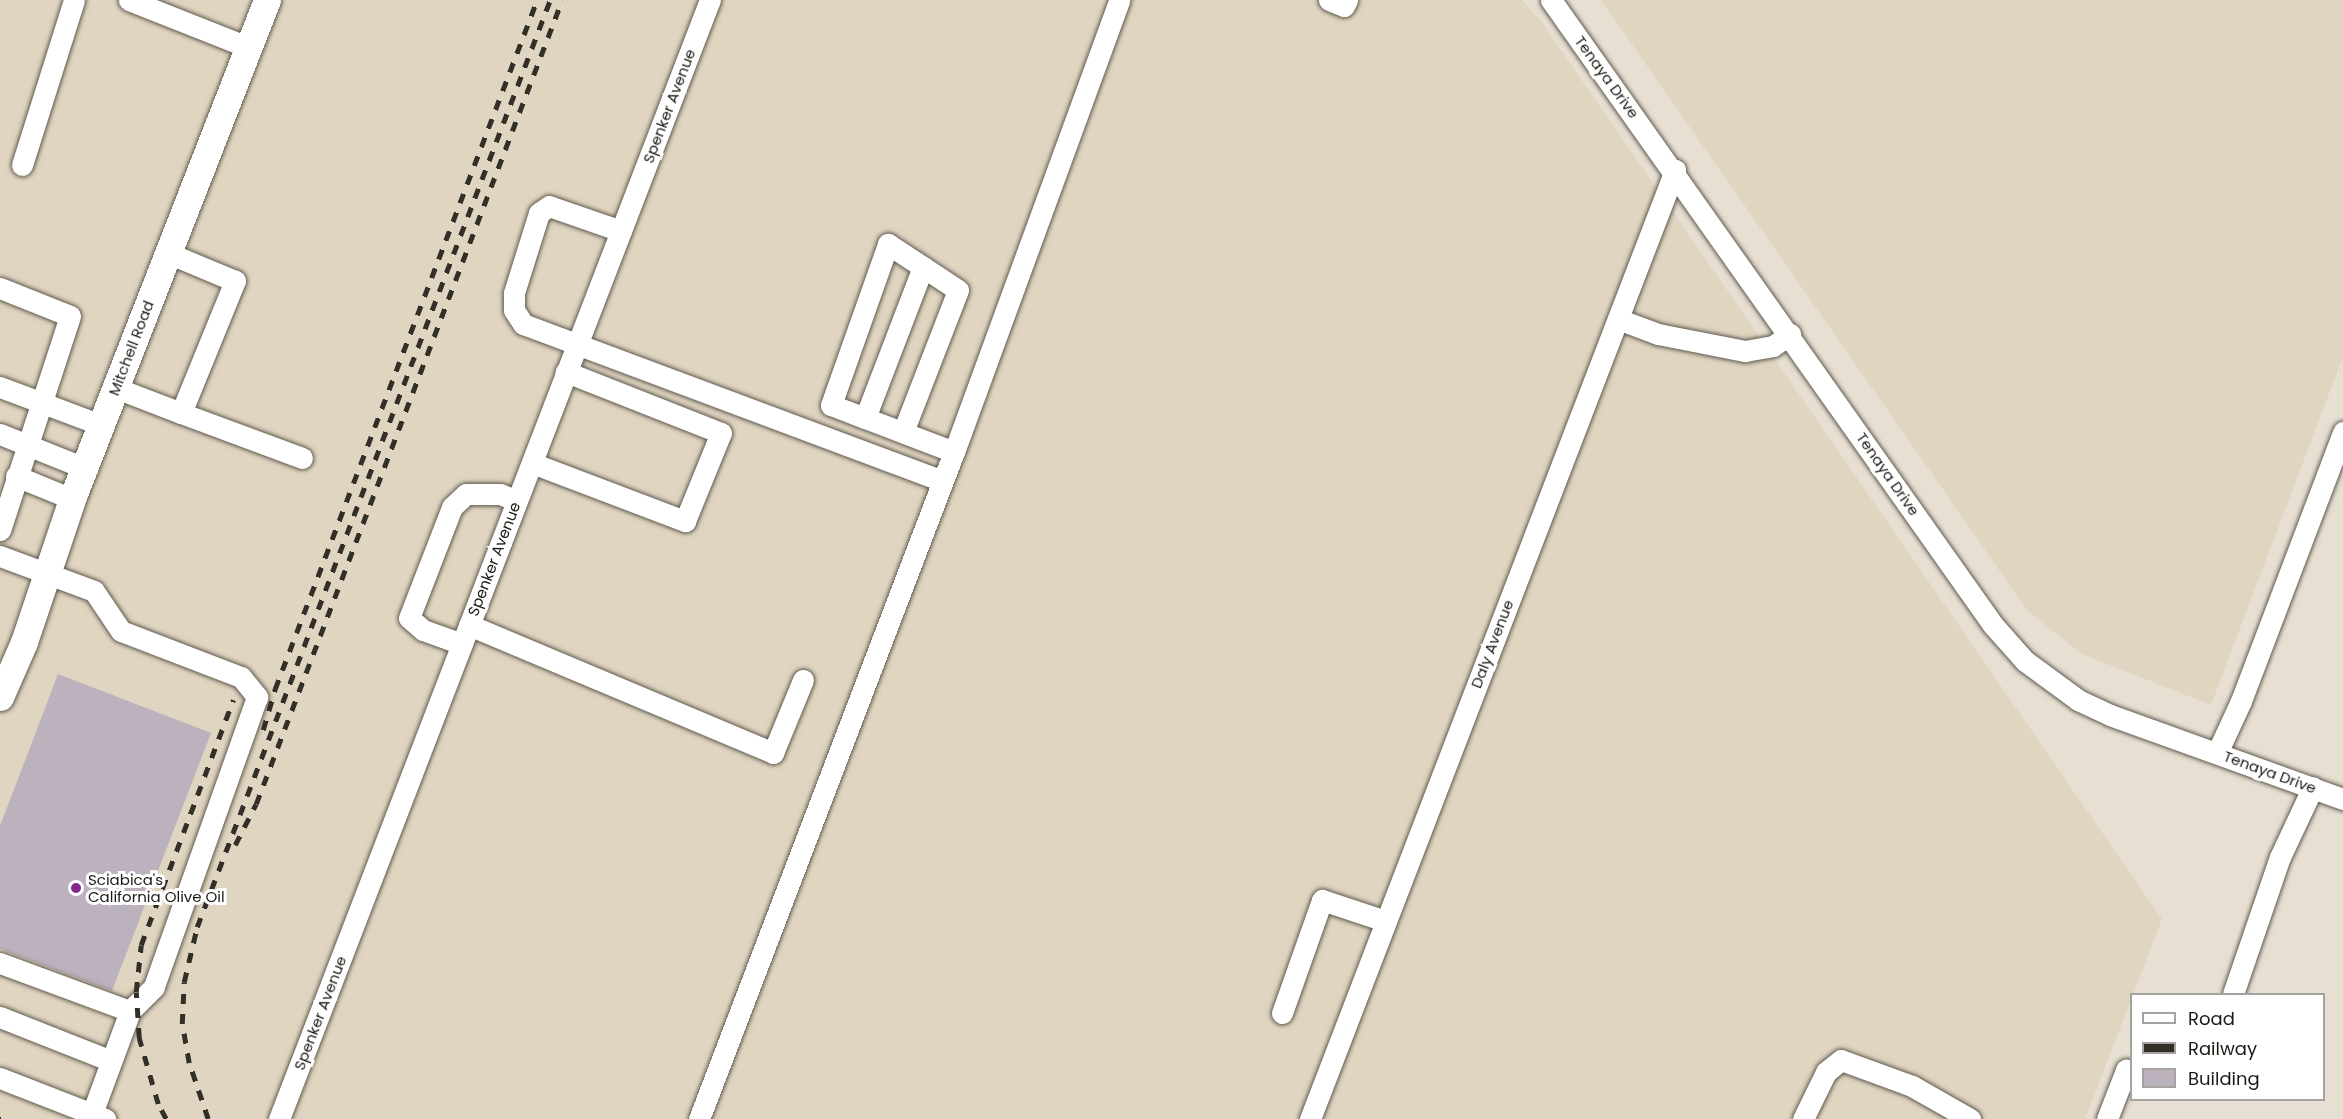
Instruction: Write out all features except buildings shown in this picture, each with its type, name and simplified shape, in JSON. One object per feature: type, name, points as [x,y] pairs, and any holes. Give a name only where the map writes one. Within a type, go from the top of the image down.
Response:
[{"type":"main road","name":"Mitchell Road","points":[[0,697],[24,642],[72,499],[267,0]]},
{"type":"street","points":[[22,165],[74,0]]},
{"type":"street","points":[[129,0],[248,47]]},
{"type":"street","name":"Spenker Avenue","points":[[279,1119],[710,0]]},
{"type":"street","points":[[699,1119],[954,452],[1119,0]]},
{"type":"street","points":[[1329,0],[1344,6],[1347,0]]},
{"type":"street","name":"Tenaya Drive","points":[[1551,0],[1675,171],[1994,625],[2025,661],[2078,700],[2343,799]]},
{"type":"street","name":"Daly Avenue","points":[[1310,1119],[1384,921],[1675,171]]},
{"type":"street","points":[[621,231],[549,206],[539,213],[524,254],[514,310],[523,324],[942,481]]},
{"type":"street","points":[[903,432],[958,290],[888,244],[831,405],[954,452]]},
{"type":"street","points":[[168,253],[235,281],[182,413]]},
{"type":"street","points":[[866,418],[923,267]]},
{"type":"street","points":[[0,288],[70,316],[0,530]]},
{"type":"street","points":[[1618,319],[1658,334],[1745,351],[1773,346],[1790,334]]},
{"type":"street","points":[[566,372],[721,433]]},
{"type":"street","points":[[0,387],[101,425]]},
{"type":"street","points":[[116,388],[303,458]]},
{"type":"street","points":[[531,463],[685,521],[733,402]]},
{"type":"street","points":[[2217,753],[2241,701],[2343,432]]},
{"type":"street","points":[[0,434],[84,468]]},
{"type":"street","points":[[16,476],[72,499]]},
{"type":"street","points":[[517,501],[500,494],[466,494],[452,507],[409,618],[423,630],[465,635],[773,753],[802,680]]},
{"type":"street","points":[[0,556],[94,591],[121,632],[241,677],[257,697],[154,987],[130,1011],[111,1061],[99,1116],[0,1078]]},
{"type":"street","points":[[2233,993],[2280,857],[2313,787]]},
{"type":"street","points":[[1282,1013],[1322,900],[1384,921]]},
{"type":"street","points":[[0,963],[130,1011]]},
{"type":"street","points":[[0,1017],[111,1061]]},
{"type":"street","points":[[1803,1119],[1826,1072],[1841,1060],[1912,1086],[1970,1119]]},
{"type":"street","points":[[2107,1119],[2126,1070],[2130,1070]]},
{"type":"shaded area","points":[[0,0],[1522,0],[1541,21],[2162,919],[2134,993],[2130,993],[2130,1002],[2086,1117],[2090,1119],[0,1119]]},
{"type":"shaded area","points":[[1601,0],[2343,0],[2343,357],[2211,705],[2082,654],[2027,610]]},
{"type":"railway","points":[[263,730],[275,689],[537,0]]},
{"type":"railway","points":[[208,1119],[189,1063],[182,1024],[184,982],[197,927],[550,0]]},
{"type":"railway","points":[[235,845],[256,804],[562,0]]},
{"type":"railway","points":[[166,1119],[158,1104],[139,1038],[136,992],[141,945],[233,700]]},
{"type":"place","name":"Sciabica's California Olive Oil","points":[[76,888]]}]
